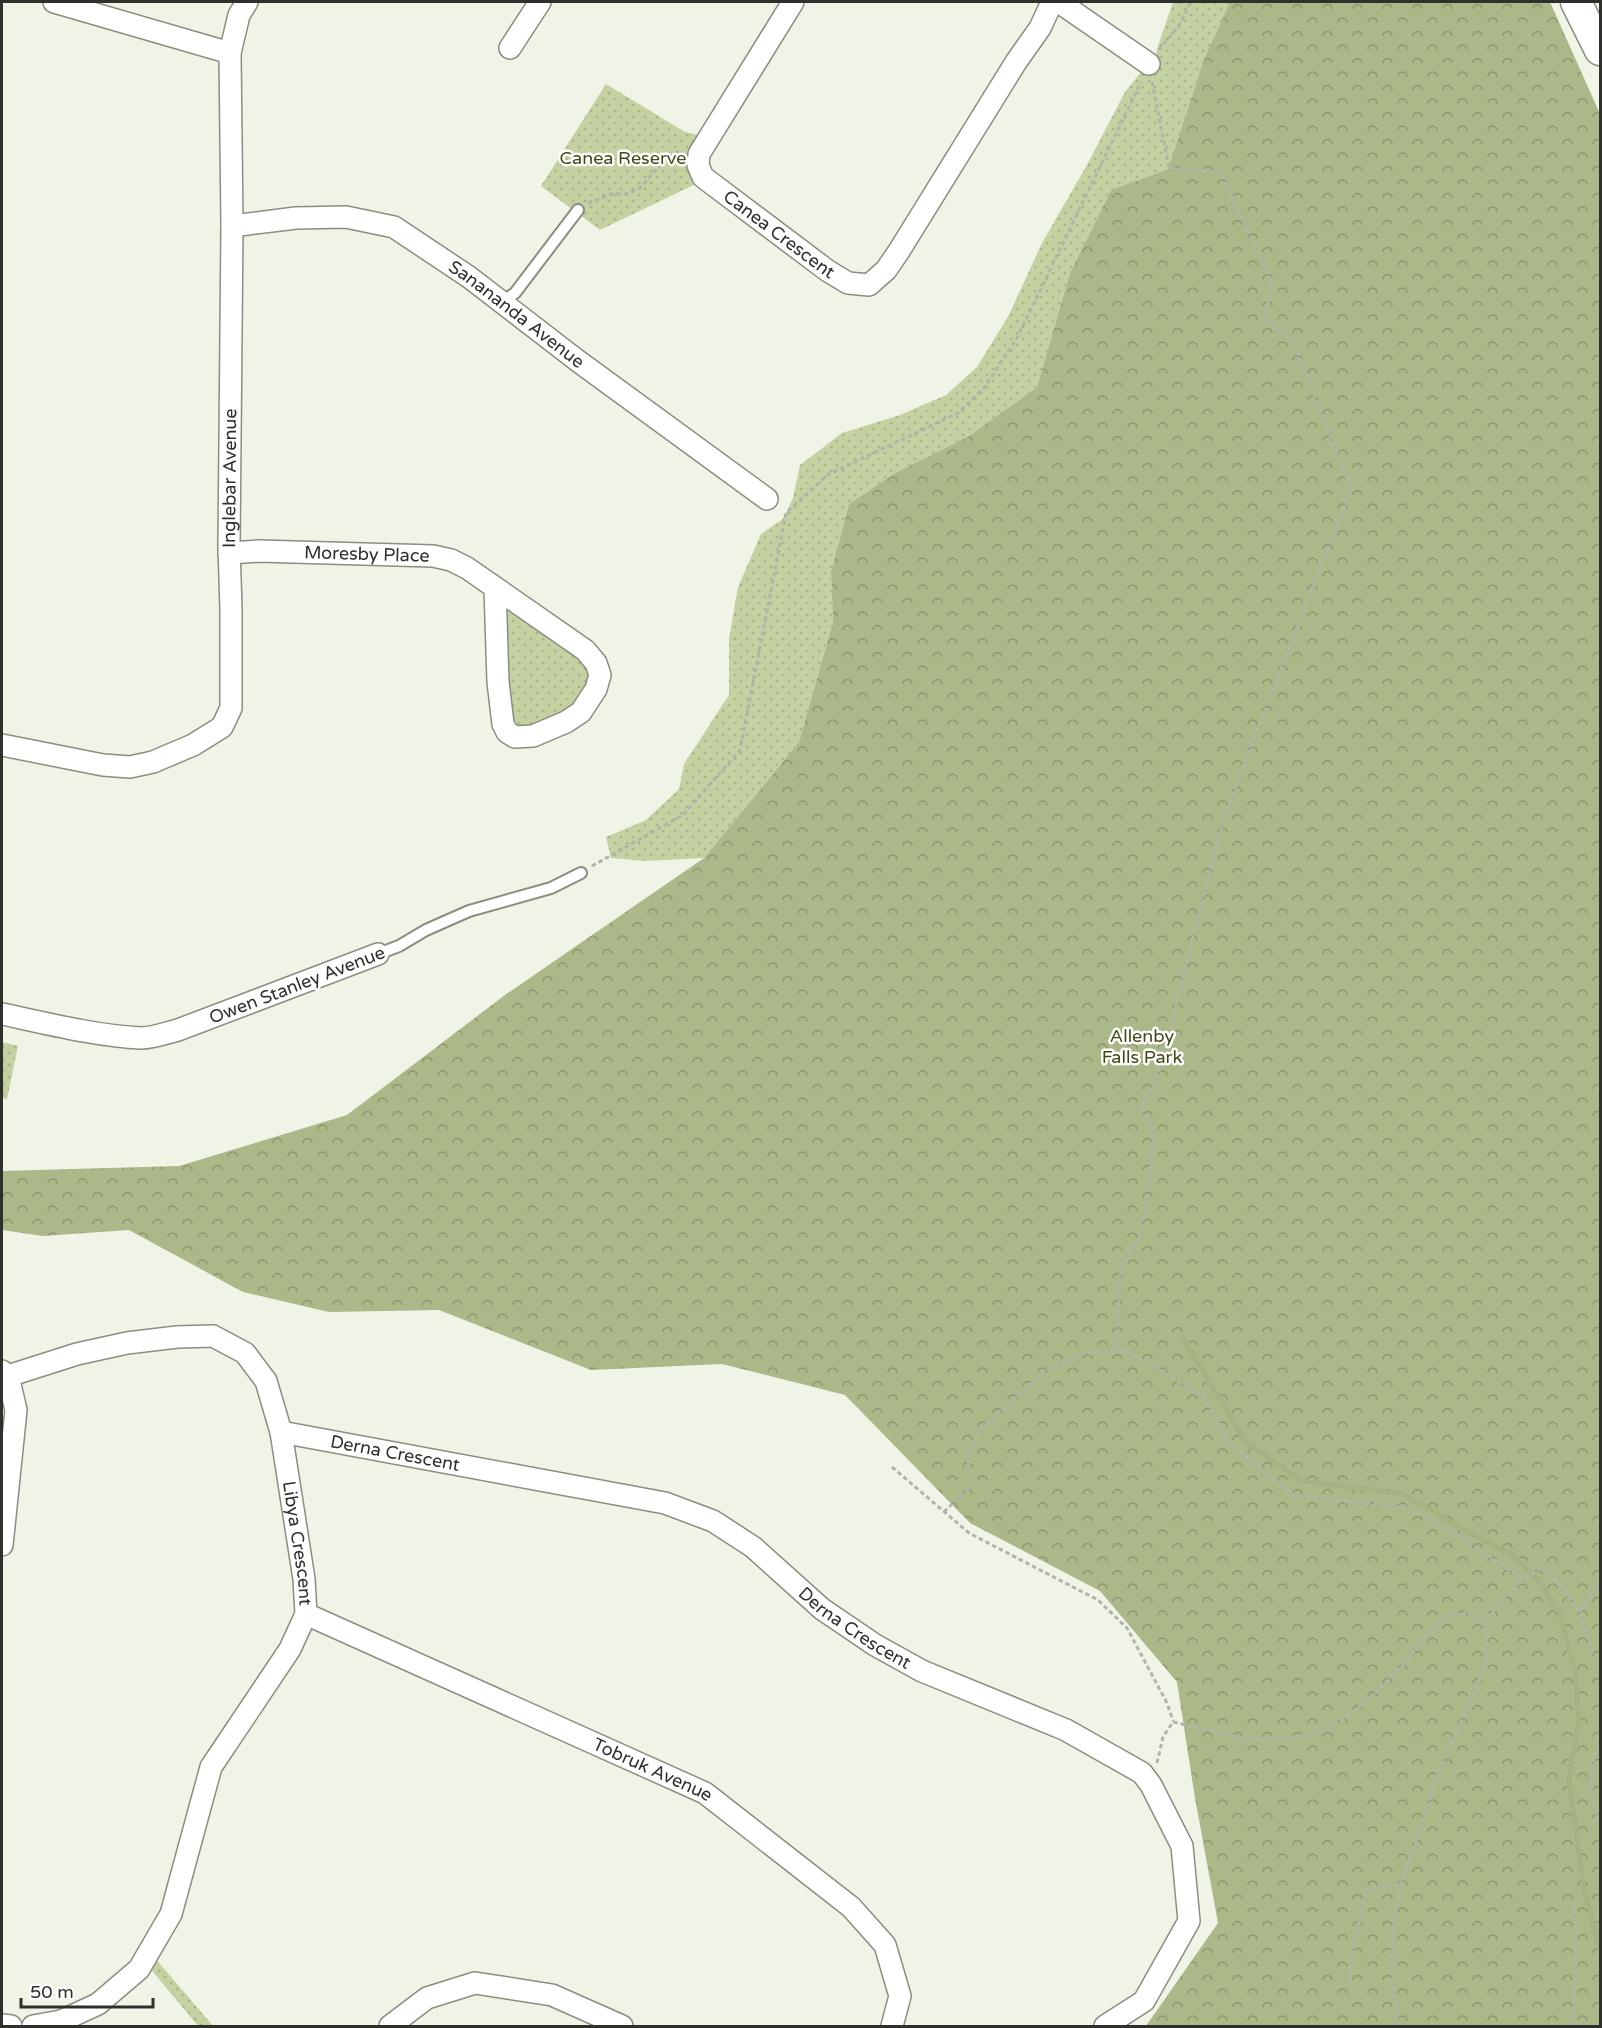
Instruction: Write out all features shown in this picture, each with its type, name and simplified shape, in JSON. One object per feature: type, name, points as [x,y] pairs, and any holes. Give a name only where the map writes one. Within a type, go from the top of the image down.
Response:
[{"type":"street","points":[[54,2],[230,53]]},
{"type":"street","name":"Inglebar Avenue","points":[[2,745],[103,765],[130,767],[153,762],[193,745],[222,727],[231,708],[230,53],[238,15],[247,2]]},
{"type":"street","points":[[510,48],[540,2]]},
{"type":"street","name":"Canea Crescent","points":[[793,2],[707,140],[699,154],[698,165],[703,177],[828,271],[848,283],[869,285],[886,270],[899,251],[1016,62],[1040,28],[1052,2]]},
{"type":"street","points":[[1059,2],[1149,64]]},
{"type":"street","points":[[1575,2],[1600,50]]},
{"type":"street","name":"Sanananda Avenue","points":[[232,226],[296,218],[346,217],[394,227],[469,277],[578,361],[767,499]]},
{"type":"street","name":"Moresby Place","points":[[229,552],[433,556],[451,560],[467,568],[585,650],[596,663],[600,675],[596,689],[581,712],[566,722],[533,736],[515,737],[507,732],[503,724],[498,682],[495,588]]},
{"type":"street","name":"Owen Stanley Avenue","points":[[2,1014],[100,1032],[143,1038],[157,1036],[378,954]]},
{"type":"street","name":"Libya Crescent","points":[[5,1374],[127,1343],[213,1336],[245,1353],[266,1381],[281,1432],[304,1580],[306,1614],[290,1649],[211,1767],[171,1914],[139,1969],[98,2004],[62,2021],[33,2026]]},
{"type":"street","points":[[2,1545],[16,1410],[5,1374]]},
{"type":"street","name":"Derna Crescent","points":[[281,1432],[665,1503],[713,1521],[753,1546],[822,1609],[875,1645],[922,1671],[1066,1730],[1142,1773],[1151,1785],[1182,1846],[1189,1921],[1144,2001],[1105,2026]]},
{"type":"street","name":"Tobruk Avenue","points":[[306,1614],[705,1793],[851,1907],[885,1945],[900,1996],[892,2026]]},
{"type":"street","points":[[390,2026],[426,1998],[475,1983],[552,1995],[622,2026]]},
{"type":"street","points":[[2,2025],[11,2026]]},
{"type":"lane","points":[[502,302],[515,293],[578,210]]},
{"type":"lane","name":"Owen Stanley Avenue","points":[[378,954],[469,911],[551,888],[581,873]]},
{"type":"path","points":[[581,873],[683,815],[740,750],[786,513],[827,475],[958,413],[984,388],[1017,338],[1149,64],[1179,24],[1191,2]]},
{"type":"path","points":[[1115,1350],[1120,1267],[1138,1240],[1150,1188],[1153,1131],[1141,1109],[1158,1075],[1224,817],[1351,489],[1293,340],[1265,319],[1271,280],[1220,172],[1169,168],[1149,64]]},
{"type":"path","points":[[578,210],[590,201],[612,194],[626,194],[640,188],[667,157],[707,140]]},
{"type":"path","points":[[944,1512],[973,1483],[967,1456],[980,1430],[1043,1373],[1081,1354],[1124,1350],[1204,1396],[1228,1442],[1294,1496],[1408,1508],[1453,1532],[1522,1579]]},
{"type":"path","points":[[892,1467],[969,1533],[1098,1600],[1127,1628],[1167,1703],[1173,1722]]},
{"type":"path","points":[[1482,1623],[1522,1579],[1544,1567],[1579,1612],[1594,1658],[1600,1664]]},
{"type":"path","points":[[1579,1612],[1600,1583]]},
{"type":"path","points":[[1173,1722],[1248,1740],[1298,1737],[1329,1729],[1349,1716],[1376,1692],[1404,1664],[1428,1633],[1449,1616],[1470,1612],[1482,1623],[1488,1638],[1486,1664],[1440,1769],[1401,1884],[1393,1928],[1392,1980],[1397,2005],[1397,2026]]},
{"type":"path","points":[[1151,1785],[1163,1737],[1173,1722]]},
{"type":"path","points":[[1600,1744],[1590,1773],[1600,1826]]},
{"type":"path","points":[[1350,1985],[1351,1963],[1366,1889],[1401,1884]]},
{"type":"path","points":[[1569,2026],[1572,2021],[1576,1967],[1574,1900]]},
{"type":"green space","points":[[1173,2],[1230,2],[1204,59],[1168,169],[1111,190],[1070,273],[1037,387],[969,436],[895,473],[849,504],[831,570],[833,622],[799,742],[704,858],[644,861],[611,858],[606,837],[646,820],[679,789],[684,764],[729,695],[729,639],[738,587],[761,534],[783,519],[793,498],[800,465],[842,433],[900,415],[946,395],[977,367],[1009,315],[1042,243],[1125,92],[1141,72],[1156,72],[1160,65],[1156,57],[1157,49]]},
{"type":"green space","name":"Allenby Falls Park","points":[[1230,2],[1550,2],[1600,114],[1600,2026],[1146,2026],[1218,1923],[1177,1682],[1100,1591],[970,1523],[845,1395],[722,1364],[591,1370],[439,1310],[329,1312],[243,1292],[129,1230],[43,1236],[2,1230],[2,1171],[179,1166],[347,1115],[505,995],[704,858],[799,742],[833,622],[831,571],[849,504],[895,473],[969,436],[1037,387],[1070,273],[1111,190],[1168,169],[1204,59]]},
{"type":"green space","name":"Canea Reserve","points":[[606,84],[685,132],[698,135],[702,181],[600,230],[541,186]]},
{"type":"green space","points":[[513,609],[586,663],[591,671],[588,684],[574,704],[553,718],[518,731],[509,719],[507,626],[508,611]]},
{"type":"green space","points":[[2,1042],[18,1046],[7,1099],[2,1098]]},
{"type":"green space","points":[[149,1951],[213,2026],[198,2026],[144,1961]]},
{"type":"waterway","points":[[1183,1338],[1245,1441],[1302,1481],[1403,1494],[1478,1538],[1511,1554],[1539,1581],[1560,1614],[1575,1671],[1579,1719],[1569,1779],[1583,1883],[1600,1951]]}]
